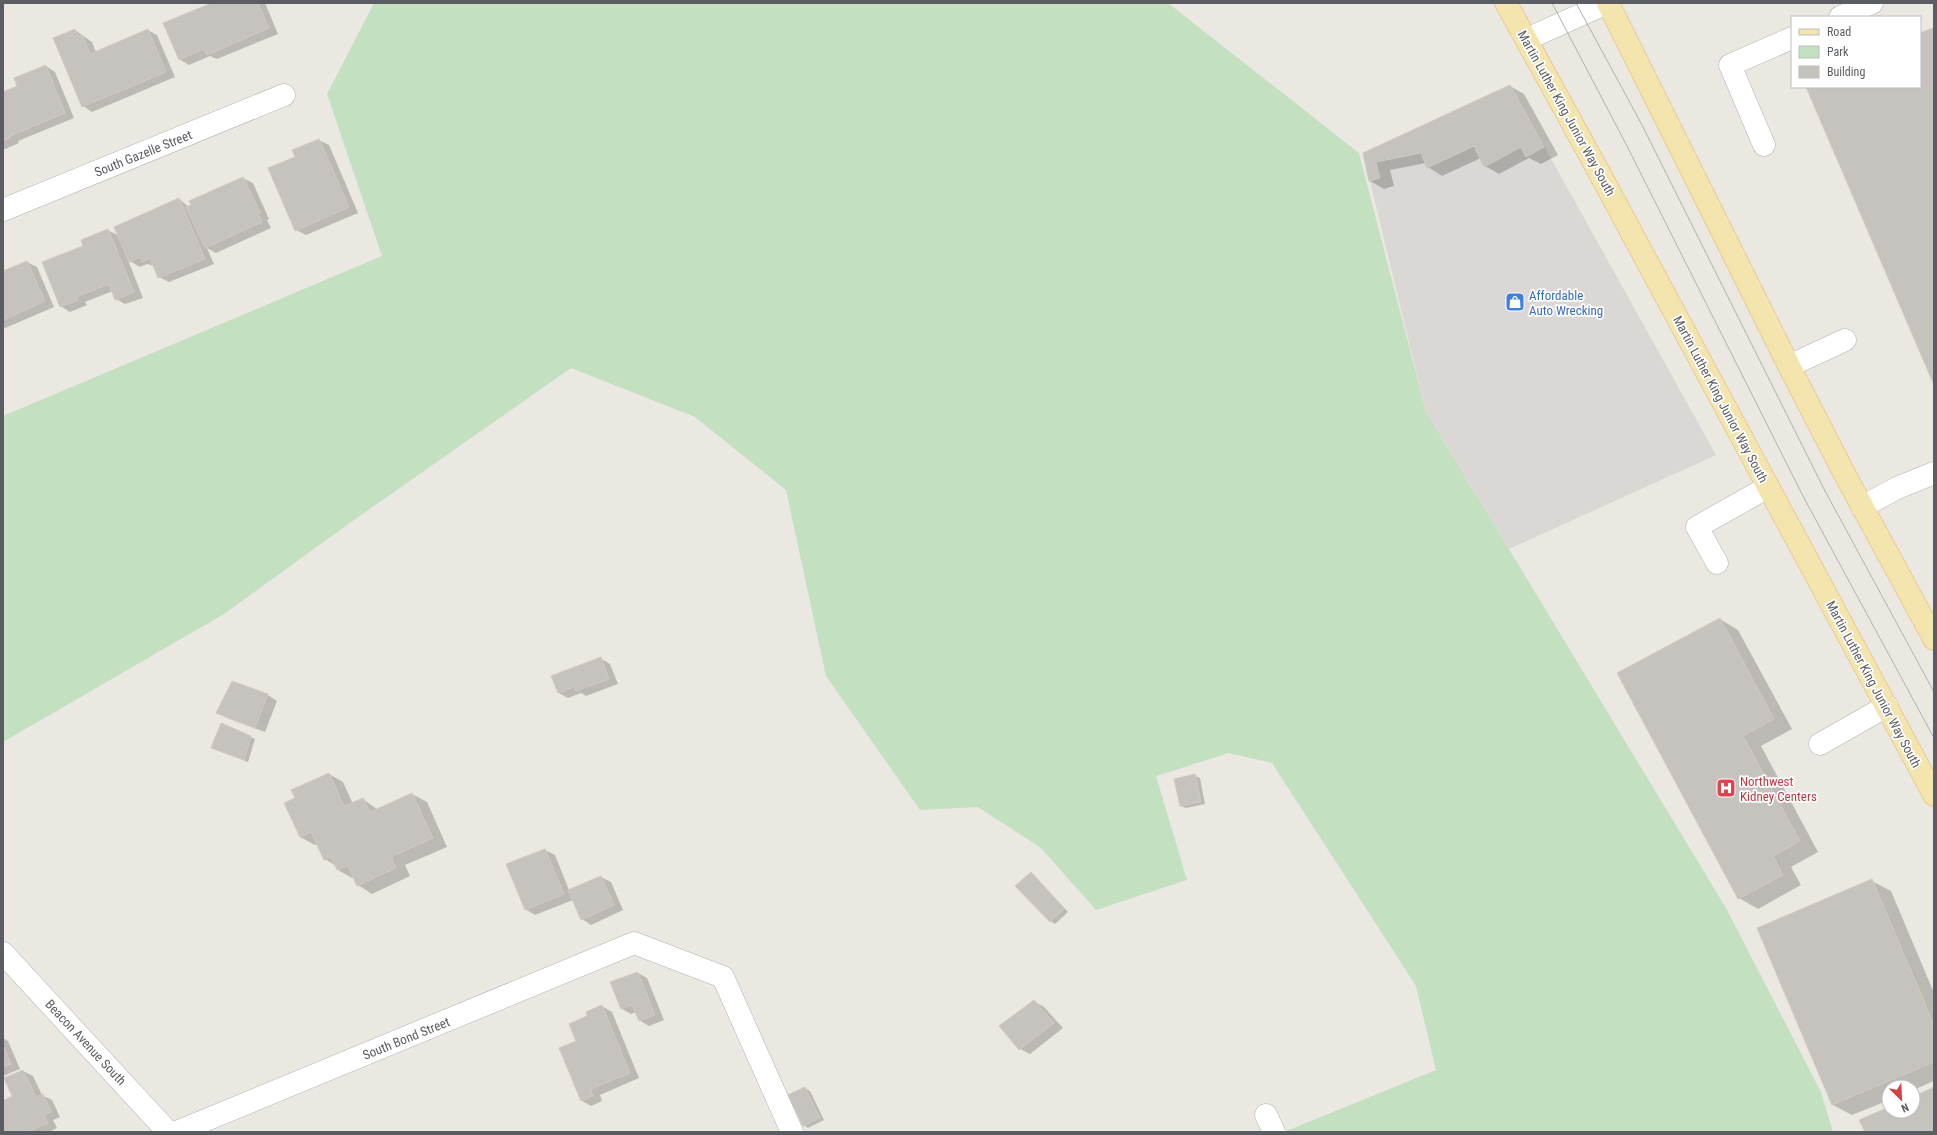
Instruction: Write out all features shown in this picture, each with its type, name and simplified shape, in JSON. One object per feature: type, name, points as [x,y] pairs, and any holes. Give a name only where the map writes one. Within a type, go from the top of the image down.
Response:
[{"type":"main road","name":"Martin Luther King Junior Way South","points":[[1506,3],[1527,39],[1934,795]]},
{"type":"main road","points":[[1607,3],[1789,366],[1862,507],[1934,639]]},
{"type":"street","points":[[1527,39],[1607,3]]},
{"type":"street","points":[[1842,16],[1872,3]]},
{"type":"street","points":[[1764,145],[1730,65],[1791,38]]},
{"type":"street","name":"South Gazelle Street","points":[[3,210],[284,95]]},
{"type":"street","points":[[1789,366],[1845,340]]},
{"type":"street","points":[[1862,507],[1897,488],[1934,473]]},
{"type":"street","points":[[1717,563],[1697,527],[1768,487]]},
{"type":"street","points":[[1820,744],[1886,706]]},
{"type":"street","name":"South Bond Street","points":[[177,1132],[634,944],[723,977],[792,1132]]},
{"type":"street","name":"Beacon Avenue South","points":[[3,953],[168,1132]]},
{"type":"shaded area","name":"Affordable Auto Wrecking","points":[[1510,85],[1716,455],[1509,549],[1426,412],[1363,153]]},
{"type":"green space","points":[[374,3],[1168,3],[1359,153],[1426,412],[1726,908],[1821,1092],[1833,1132],[1284,1132],[1436,1070],[1416,986],[1272,763],[1229,753],[1156,776],[1187,880],[1096,910],[1041,848],[978,807],[920,810],[826,676],[786,490],[695,417],[571,368],[354,520],[224,614],[3,742],[3,416],[382,256],[327,94]]},
{"type":"building","points":[[212,3],[258,3],[269,28],[207,55],[204,49],[179,60],[163,23]]},
{"type":"building","points":[[1933,28],[1934,30],[1934,385],[1806,88],[1921,88],[1921,33]]},
{"type":"building","points":[[75,29],[78,36],[82,35],[90,54],[148,29],[166,72],[82,107],[53,38]]},
{"type":"building","points":[[46,65],[65,113],[10,136],[10,138],[3,141],[3,92],[17,86],[14,78]]},
{"type":"building","points":[[1510,85],[1544,147],[1526,157],[1521,147],[1484,167],[1474,146],[1427,168],[1421,153],[1376,162],[1380,178],[1369,181],[1363,153]]},
{"type":"building","points":[[319,139],[349,207],[295,231],[268,168],[295,157],[292,150]]},
{"type":"building","points":[[243,177],[260,213],[258,214],[262,222],[205,248],[186,207],[191,205],[189,201]]},
{"type":"building","points":[[179,198],[205,259],[158,278],[150,258],[142,262],[140,257],[129,262],[114,227]]},
{"type":"building","points":[[108,229],[134,292],[115,300],[109,284],[76,297],[78,300],[60,307],[42,262],[83,246],[81,240]]},
{"type":"building","points":[[27,261],[45,301],[3,320],[3,271]]},
{"type":"building","name":"Northwest Kidney Centers","points":[[1720,618],[1774,719],[1743,736],[1800,841],[1773,856],[1783,875],[1738,899],[1617,673]]},
{"type":"building","points":[[601,657],[609,679],[576,691],[574,687],[558,693],[551,676]]},
{"type":"building","points":[[232,681],[268,694],[255,728],[216,713]]},
{"type":"building","points":[[221,723],[251,736],[244,760],[211,748]]},
{"type":"building","points":[[329,773],[344,806],[363,798],[370,812],[412,793],[433,838],[391,857],[396,868],[357,886],[348,866],[337,870],[331,857],[324,860],[311,832],[300,837],[284,803],[295,798],[291,790]]},
{"type":"building","points":[[1195,774],[1201,802],[1180,806],[1174,779]]},
{"type":"building","points":[[545,849],[564,894],[525,910],[506,864]]},
{"type":"building","points":[[1031,872],[1064,909],[1050,922],[1015,886]]},
{"type":"building","points":[[601,876],[614,905],[581,920],[568,890]]},
{"type":"building","points":[[1872,879],[1934,1025],[1934,1062],[1894,1079],[1881,1079],[1881,1084],[1832,1105],[1757,928]]},
{"type":"building","points":[[638,972],[655,1015],[639,1021],[632,1005],[621,1009],[610,982]]},
{"type":"building","points":[[1034,1000],[1054,1023],[1019,1050],[999,1026]]},
{"type":"building","points":[[602,1005],[630,1073],[591,1089],[593,1096],[581,1101],[559,1048],[576,1041],[569,1024],[587,1016],[586,1012]]},
{"type":"building","points":[[3,1045],[11,1064],[3,1067]]},
{"type":"building","points":[[23,1070],[36,1097],[43,1094],[51,1112],[44,1115],[48,1123],[28,1132],[3,1132],[3,1101],[12,1096],[4,1078]]},
{"type":"building","points":[[805,1087],[820,1118],[803,1126],[788,1095]]},
{"type":"building","points":[[1934,1087],[1934,1132],[1865,1132],[1859,1120],[1881,1110],[1881,1119],[1921,1119],[1921,1093]]},
{"type":"tram line","points":[[1552,3],[1627,146],[1804,498],[1934,738]]},
{"type":"tram line","points":[[1576,3],[1642,125],[1824,489],[1934,692]]},
{"type":"place","name":"Affordable Auto Wrecking","points":[[1515,302]]},
{"type":"place","name":"Northwest Kidney Centers","points":[[1726,788]]}]
